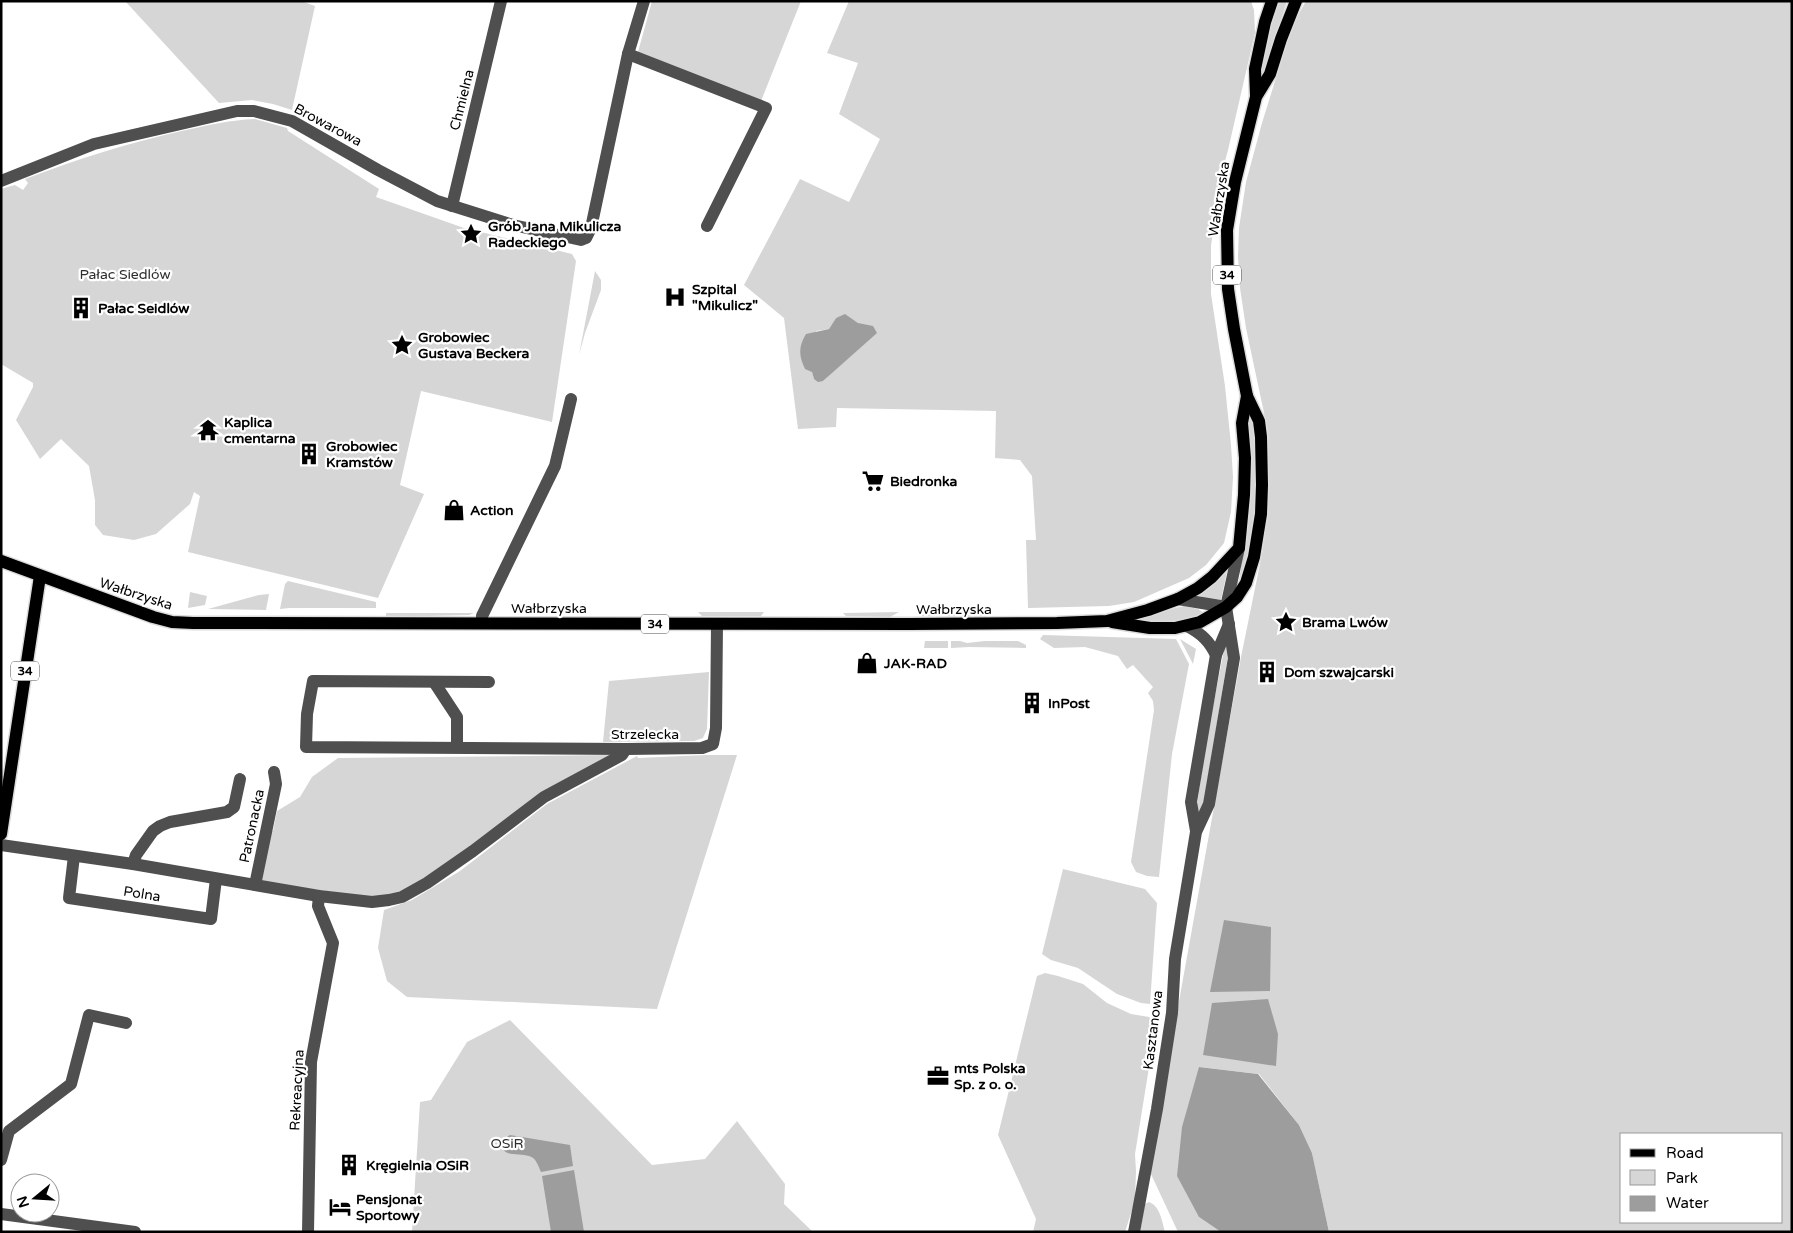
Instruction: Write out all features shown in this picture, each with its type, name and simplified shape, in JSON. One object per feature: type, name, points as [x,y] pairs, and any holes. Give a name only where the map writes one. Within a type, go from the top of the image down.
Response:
[{"type":"main road","points":[[1260,1],[1265,22]]},
{"type":"main road","name":"Wałbrzyska","points":[[1,561],[152,617],[172,622],[272,624],[717,624],[1048,623],[1107,621],[1150,628],[1187,626],[1210,618],[1226,608],[1237,597],[1246,583],[1254,558],[1261,514],[1262,459],[1259,421],[1247,396],[1228,289],[1227,230],[1235,182],[1256,96],[1255,69],[1265,22],[1272,1]]},
{"type":"main road","name":"Wałbrzyska","points":[[1256,96],[1270,74],[1280,39],[1295,2]]},
{"type":"main road","name":"Wałbrzyska","points":[[1107,621],[1148,610],[1178,599],[1198,588],[1212,577],[1239,548],[1245,458],[1242,423],[1247,396]]},
{"type":"main road","name":"34","points":[[1,834],[40,576]]},
{"type":"street","name":"Chmielna","points":[[452,206],[501,1]]},
{"type":"street","points":[[644,1],[628,54],[766,108],[707,226]]},
{"type":"street","name":"Browarowa","points":[[1,181],[94,144],[237,111],[254,111],[292,121],[437,201],[513,225],[581,240],[586,238],[591,228],[628,54]]},
{"type":"street","points":[[482,623],[482,616],[555,466],[572,399]]},
{"type":"street","name":"Kasztanowa","points":[[1134,1232],[1157,1109],[1172,1013],[1175,959],[1196,832],[1209,804],[1234,658],[1226,608],[1239,548]]},
{"type":"street","points":[[1178,599],[1226,608]]},
{"type":"street","name":"Strzelecka","points":[[490,682],[313,681],[307,714],[306,747],[626,750],[702,748],[713,744],[716,728],[717,624]]},
{"type":"street","name":"Kasztanowa","points":[[1196,832],[1192,802],[1216,655],[1229,624]]},
{"type":"street","points":[[1187,626],[1201,633],[1210,642],[1216,655]]},
{"type":"street","points":[[434,682],[456,717],[457,747]]},
{"type":"street","name":"Polna","points":[[1,845],[133,864],[319,896],[372,902],[402,897],[427,884],[544,797],[622,755],[626,750]]},
{"type":"street","name":"Patronacka","points":[[255,885],[276,784],[274,772]]},
{"type":"street","name":"Patronacka","points":[[133,864],[136,855],[153,831],[160,826],[170,822],[228,812],[234,807],[240,778]]},
{"type":"street","name":"Polna","points":[[74,856],[69,898],[211,919],[216,879]]},
{"type":"street","name":"Rekreacyjna","points":[[308,1232],[311,1062],[334,943],[318,906],[319,896]]},
{"type":"street","points":[[1,1160],[9,1131],[71,1084],[89,1015],[126,1023]]},
{"type":"street","points":[[1,1214],[135,1232]]},
{"type":"green space","points":[[125,1],[301,1],[315,6],[292,110],[252,100],[219,103]]},
{"type":"green space","points":[[652,1],[801,1],[761,101],[638,52]]},
{"type":"green space","points":[[849,1],[1251,1],[1254,10],[1255,33],[1219,184],[1211,246],[1211,294],[1225,386],[1231,445],[1233,477],[1231,512],[1224,543],[1206,565],[1189,578],[1134,602],[1109,606],[1028,608],[1026,540],[1036,540],[1032,476],[1020,460],[995,458],[996,411],[837,408],[836,427],[798,429],[784,318],[744,285],[800,179],[849,202],[880,139],[839,114],[858,63],[827,53]],"holes":[[[845,315],[858,323],[841,364],[823,381],[814,379],[812,372],[816,331],[829,329],[836,318]]]},
{"type":"green space","points":[[1277,1],[1287,1],[1261,83],[1257,82]]},
{"type":"green space","points":[[1306,1],[1792,1],[1792,1232],[1329,1232],[1312,1153],[1299,1125],[1259,1074],[1199,1067],[1199,1217],[1221,1232],[1178,1232],[1150,1172],[1241,657],[1262,554],[1267,513],[1268,449],[1264,413],[1246,328],[1238,257],[1239,228],[1246,182],[1292,26]]},
{"type":"green space","name":"Pałac Siedlów","points":[[255,119],[287,128],[288,131],[379,189],[376,197],[464,228],[572,254],[576,261],[552,422],[421,391],[400,485],[424,494],[378,598],[188,552],[200,496],[194,492],[190,504],[156,534],[134,540],[103,535],[95,525],[95,500],[89,466],[61,439],[40,459],[16,420],[33,387],[33,383],[1,364],[1,189],[15,185],[23,190],[28,183],[25,179],[145,140],[237,120]]},
{"type":"green space","points":[[595,271],[601,280],[601,290],[579,355]]},
{"type":"green space","points":[[1246,410],[1252,411],[1256,498],[1255,521],[1251,543],[1239,582],[1249,505],[1251,467]]},
{"type":"green space","points":[[1227,572],[1220,604],[1197,595]]},
{"type":"green space","points":[[288,581],[376,602],[376,608],[280,609],[285,584]]},
{"type":"green space","points":[[190,592],[207,596],[205,605],[188,608]]},
{"type":"green space","points":[[269,594],[266,610],[208,609],[259,595]]},
{"type":"green space","points":[[1184,606],[1198,609],[1204,613],[1180,622],[1132,622],[1132,618]]},
{"type":"green space","points":[[698,612],[764,612],[761,616],[702,616]]},
{"type":"green space","points":[[899,612],[890,617],[846,616],[843,613]]},
{"type":"green space","points":[[919,612],[988,612],[988,616],[922,616]]},
{"type":"green space","points":[[386,613],[474,613],[469,615],[386,617]]},
{"type":"green space","points":[[1043,635],[1176,639],[1189,664],[1172,754],[1159,877],[1147,876],[1136,872],[1131,862],[1154,710],[1153,701],[1148,693],[1153,687],[1133,665],[1127,669],[1118,656],[1085,647],[1054,648],[1040,639]]},
{"type":"green space","points":[[1180,639],[1196,649],[1193,664]]},
{"type":"green space","points":[[925,641],[948,641],[948,648],[924,648]]},
{"type":"green space","points":[[951,641],[967,643],[1018,641],[1026,645],[1026,648],[951,648]]},
{"type":"green space","points":[[1225,645],[1229,650],[1202,813],[1196,813],[1206,742]]},
{"type":"green space","points":[[709,672],[707,729],[703,738],[694,741],[603,742],[609,681]]},
{"type":"green space","points":[[614,755],[413,888],[375,898],[263,882],[261,878],[269,831],[273,831],[277,811],[300,797],[312,777],[338,758]]},
{"type":"green space","points":[[737,755],[657,1009],[407,997],[387,981],[378,948],[384,910],[412,900],[460,871],[547,804],[637,756],[638,758]]},
{"type":"green space","points":[[1063,869],[1145,889],[1157,903],[1150,1004],[1141,1003],[1117,994],[1078,968],[1051,960],[1042,954]]},
{"type":"green space","points":[[1045,973],[1083,984],[1107,1003],[1131,1014],[1149,1017],[1153,1022],[1151,1055],[1135,1154],[1135,1201],[1125,1232],[1033,1232],[1036,1219],[998,1135],[1037,976]]},
{"type":"green space","name":"OSiR","points":[[510,1020],[652,1165],[705,1159],[737,1121],[785,1184],[784,1204],[813,1232],[412,1232],[420,1102],[431,1100],[467,1042]]},
{"type":"green space","points":[[1149,1202],[1158,1210],[1165,1232],[1140,1232],[1145,1204]]},
{"type":"water","points":[[845,314],[858,323],[873,326],[877,333],[823,381],[818,382],[814,379],[812,372],[805,369],[800,352],[802,343],[806,334],[829,329],[836,318]]},
{"type":"water","points":[[1224,920],[1271,927],[1270,991],[1210,992]]},
{"type":"water","points":[[1268,999],[1278,1034],[1276,1066],[1203,1055],[1212,1003]]},
{"type":"water","points":[[1199,1067],[1258,1074],[1299,1125],[1312,1153],[1329,1232],[1221,1232],[1199,1217],[1177,1176],[1182,1127]]},
{"type":"water","points":[[510,1135],[570,1145],[573,1166],[541,1172],[533,1158],[525,1155],[510,1154],[504,1150],[504,1139]]},
{"type":"water","points":[[574,1170],[584,1232],[551,1232],[542,1176]]},
{"type":"place","name":"Grób Jana Mikulicza Radeckiego","points":[[471,234]]},
{"type":"place","name":"Szpital \"Mikulicz\"","points":[[675,297]]},
{"type":"place","name":"Pałac Seidlów","points":[[81,308]]},
{"type":"place","name":"Grobowiec Gustava Beckera","points":[[402,345]]},
{"type":"place","name":"Kaplica cmentarna","points":[[208,430]]},
{"type":"place","name":"Grobowiec Kramstów","points":[[309,454]]},
{"type":"place","name":"Biedronka","points":[[873,481]]},
{"type":"place","name":"Action","points":[[454,510]]},
{"type":"place","name":"Brama Lwów","points":[[1286,622]]},
{"type":"place","name":"JAK-RAD","points":[[867,663]]},
{"type":"place","name":"Dom szwajcarski","points":[[1267,672]]},
{"type":"place","name":"InPost","points":[[1032,703]]},
{"type":"place","name":"mts Polska Sp. z o. o.","points":[[938,1076]]},
{"type":"place","name":"Kręgielnia OSiR","points":[[349,1165]]},
{"type":"place","name":"Pensjonat Sportowy","points":[[340,1207]]}]
